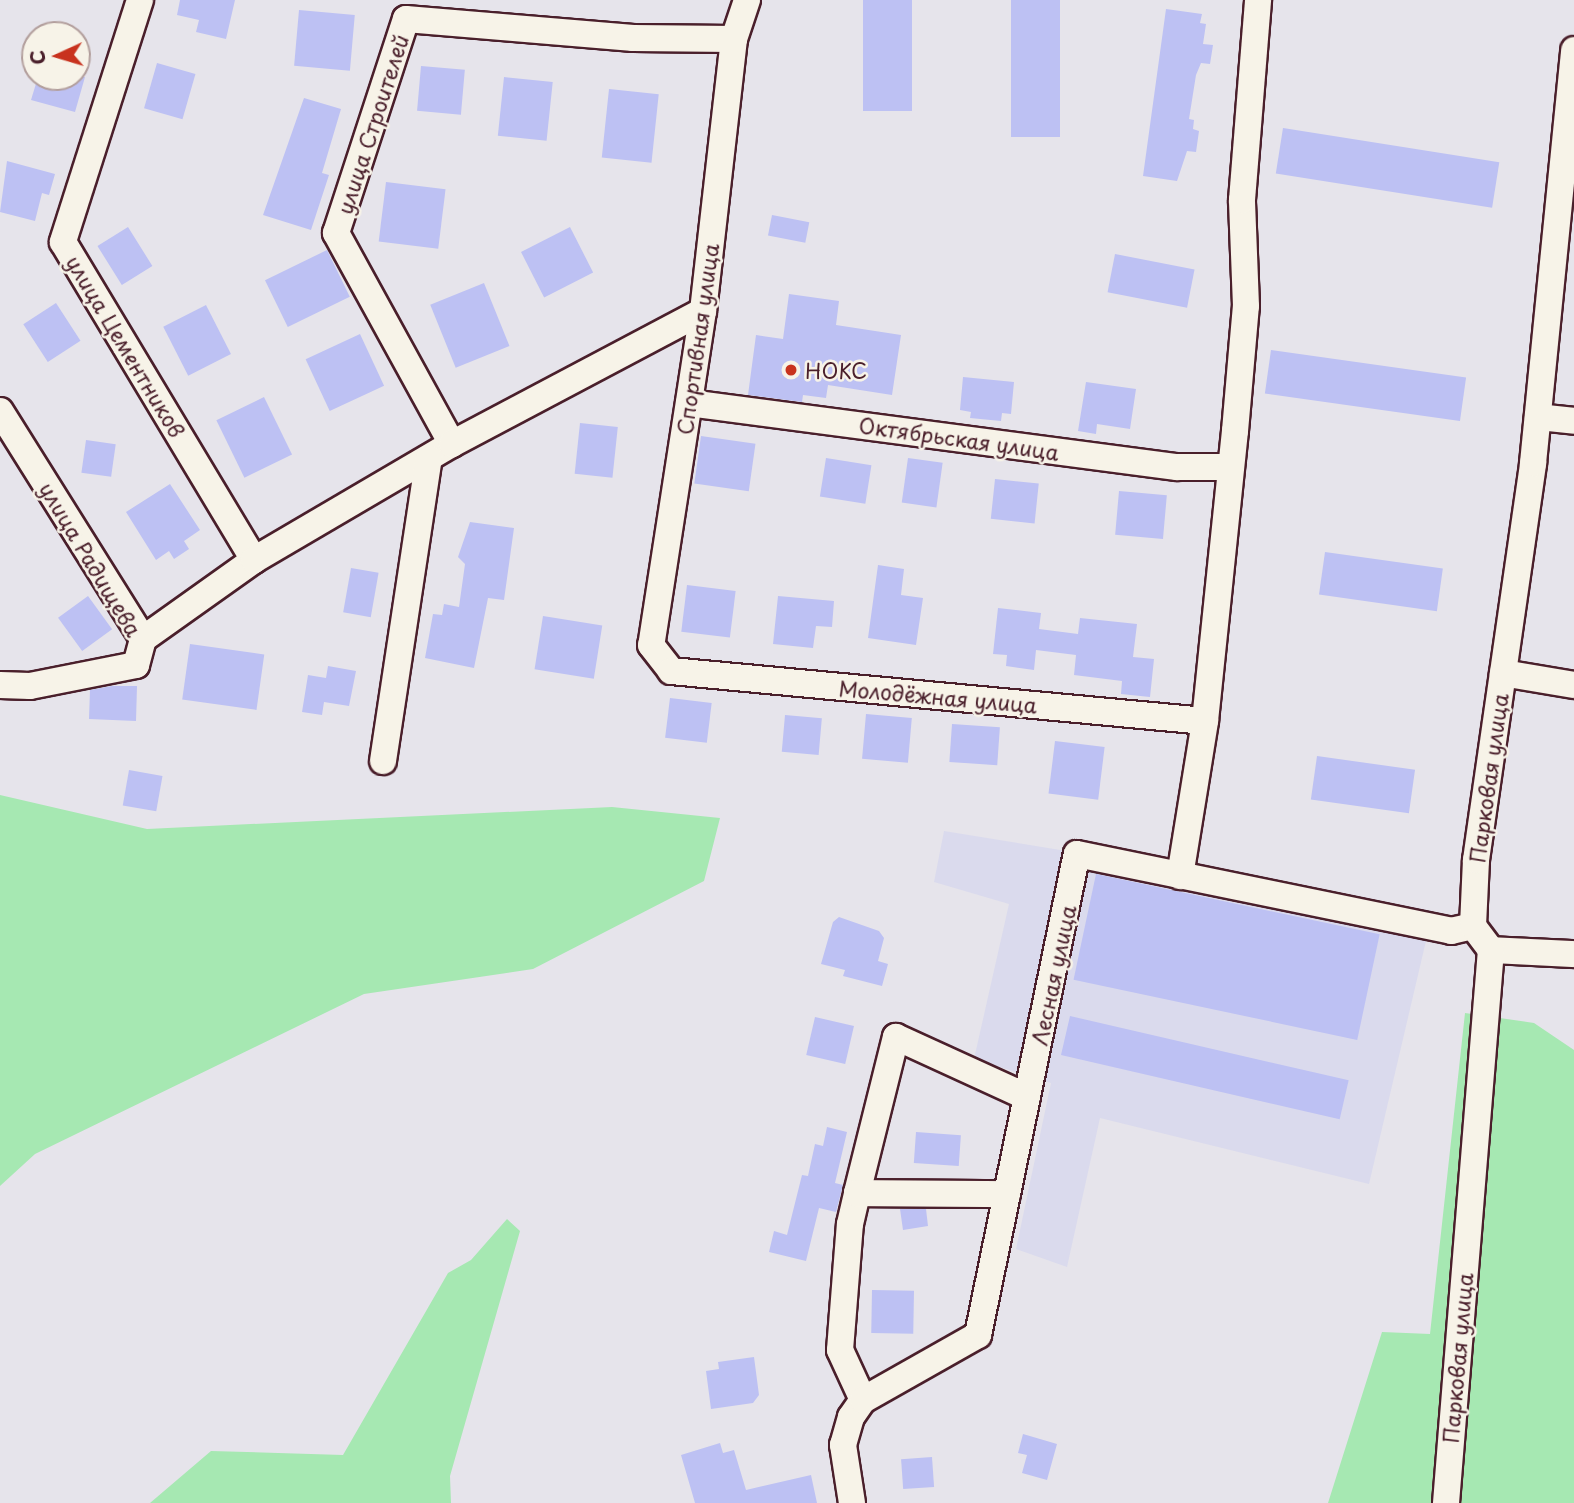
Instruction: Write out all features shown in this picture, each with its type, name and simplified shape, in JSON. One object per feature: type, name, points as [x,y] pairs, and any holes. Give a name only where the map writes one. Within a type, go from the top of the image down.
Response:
[{"type":"street","name":"улица Цементников","points":[[140,0],[63,242],[254,561]]},
{"type":"street","name":"Спортивная улица","points":[[671,671],[651,645],[703,311],[734,39],[747,0]]},
{"type":"street","points":[[1258,0],[1242,200],[1246,306],[1205,721],[1180,876],[1451,931],[1473,926],[1491,950],[1574,954]]},
{"type":"street","name":"улица Строителей","points":[[452,444],[336,233],[406,19],[633,38],[734,39]]},
{"type":"street","name":"Парковая улица","points":[[1473,926],[1475,860],[1538,417],[1574,50]]},
{"type":"street","points":[[143,639],[254,561],[452,444],[703,311]]},
{"type":"street","name":"Октябрьская улица","points":[[689,403],[1177,467],[1229,467]]},
{"type":"street","name":"улица Радищева","points":[[0,411],[143,639],[136,664],[30,685],[0,685]]},
{"type":"street","points":[[1538,417],[1574,421]]},
{"type":"street","points":[[383,761],[429,458]]},
{"type":"street","name":"Молодёжная улица","points":[[671,671],[1205,721]]},
{"type":"street","points":[[1503,673],[1574,685]]},
{"type":"street","name":"Лесная улица","points":[[863,1400],[978,1335],[1077,854],[1180,876]]},
{"type":"street","name":"Парковая улица","points":[[1446,1503],[1491,950]]},
{"type":"street","points":[[852,1503],[843,1445],[851,1417],[863,1400],[840,1349],[850,1224],[896,1037],[1027,1097]]},
{"type":"street","points":[[857,1193],[1007,1194]]},
{"type":"shaded area","points":[[944,831],[1433,911],[1369,1184],[1100,1118],[1067,1267],[1016,1249],[1051,1083],[974,1059],[1009,904],[934,882]]},
{"type":"green space","points":[[0,795],[147,829],[612,807],[720,818],[704,881],[533,969],[364,994],[35,1154],[0,1186]]},
{"type":"green space","points":[[1465,1013],[1534,1023],[1574,1050],[1574,1503],[1328,1503],[1382,1332],[1430,1334]]},
{"type":"green space","points":[[507,1219],[520,1231],[450,1476],[451,1503],[150,1503],[211,1451],[343,1455],[448,1273],[471,1260]]},
{"type":"building","points":[[180,0],[235,0],[226,39],[196,32],[199,20],[177,15]]},
{"type":"building","points":[[863,0],[912,0],[912,111],[863,111]]},
{"type":"building","points":[[1011,0],[1060,0],[1060,137],[1011,137]]},
{"type":"building","points":[[1166,9],[1202,14],[1200,23],[1206,24],[1203,44],[1213,45],[1210,64],[1201,63],[1196,75],[1189,119],[1194,120],[1193,129],[1199,131],[1196,152],[1187,151],[1177,181],[1143,176]]},
{"type":"building","points":[[299,10],[355,15],[350,71],[294,66]]},
{"type":"building","points":[[157,63],[195,74],[182,119],[144,108]]},
{"type":"building","points":[[421,66],[465,70],[461,115],[417,111]]},
{"type":"building","points":[[504,77],[553,82],[547,141],[498,136]]},
{"type":"building","points":[[609,89],[659,94],[652,163],[602,158]]},
{"type":"building","points":[[34,91],[81,91],[75,112],[31,100]]},
{"type":"building","points":[[304,98],[341,109],[322,173],[329,175],[311,230],[263,215]]},
{"type":"building","points":[[1283,128],[1499,162],[1492,208],[1276,173]]},
{"type":"building","points":[[7,161],[55,174],[49,195],[42,193],[35,221],[0,212]]},
{"type":"building","points":[[386,182],[446,189],[438,249],[379,242]]},
{"type":"building","points":[[772,215],[809,222],[805,243],[768,236]]},
{"type":"building","points":[[128,227],[152,266],[122,285],[97,246]]},
{"type":"building","points":[[570,227],[593,272],[544,297],[521,252]]},
{"type":"building","points":[[327,250],[350,297],[288,327],[265,280]]},
{"type":"building","points":[[1115,254],[1195,269],[1187,308],[1108,292]]},
{"type":"building","points":[[484,283],[509,346],[456,368],[430,305]]},
{"type":"building","name":"НОКС","points":[[789,294],[839,301],[836,325],[901,335],[892,395],[828,385],[826,398],[803,395],[802,402],[748,395],[756,335],[783,339]]},
{"type":"building","points":[[56,303],[81,341],[48,362],[23,324]]},
{"type":"building","points":[[206,305],[231,354],[188,376],[163,327]]},
{"type":"building","points":[[360,334],[384,386],[330,411],[306,359]]},
{"type":"building","points":[[1271,350],[1466,377],[1460,421],[1265,394]]},
{"type":"building","points":[[963,377],[1014,382],[1011,414],[1002,413],[1001,421],[970,418],[971,412],[960,410]]},
{"type":"building","points":[[1086,382],[1136,389],[1130,429],[1097,424],[1096,434],[1078,431]]},
{"type":"building","points":[[264,397],[292,455],[244,478],[216,420]]},
{"type":"building","points":[[580,423],[618,427],[612,478],[575,474]]},
{"type":"building","points":[[701,436],[755,444],[749,491],[694,484]]},
{"type":"building","points":[[86,440],[116,444],[111,477],[81,473]]},
{"type":"building","points":[[826,458],[871,465],[865,504],[820,497]]},
{"type":"building","points":[[908,458],[943,463],[936,507],[902,503]]},
{"type":"building","points":[[995,479],[1039,484],[1035,523],[991,519]]},
{"type":"building","points":[[170,484],[200,530],[184,541],[189,549],[174,559],[169,551],[156,560],[126,512]]},
{"type":"building","points":[[1119,491],[1167,495],[1163,539],[1115,535]]},
{"type":"building","points":[[470,522],[514,528],[504,600],[488,598],[474,668],[425,658],[433,614],[442,615],[444,604],[459,607],[465,564],[458,557]]},
{"type":"building","points":[[1325,552],[1443,569],[1437,611],[1319,595]]},
{"type":"building","points":[[878,565],[904,569],[901,595],[923,598],[916,645],[868,638]]},
{"type":"building","points":[[351,568],[379,573],[371,617],[343,612]]},
{"type":"building","points":[[687,585],[736,591],[730,638],[681,632]]},
{"type":"building","points":[[88,596],[112,629],[82,651],[58,618]]},
{"type":"building","points":[[778,596],[834,601],[832,627],[816,626],[813,648],[773,644]]},
{"type":"building","points":[[998,608],[1041,613],[1039,629],[1078,634],[1080,618],[1137,624],[1133,657],[1154,659],[1150,697],[1121,694],[1122,681],[1074,675],[1076,655],[1036,650],[1034,670],[1006,666],[1007,655],[993,654]]},
{"type":"building","points":[[543,616],[602,625],[594,679],[535,669]]},
{"type":"building","points":[[190,644],[264,654],[256,710],[182,699]]},
{"type":"building","points":[[328,666],[356,671],[349,706],[324,702],[322,715],[302,712],[308,675],[326,678]]},
{"type":"building","points":[[112,686],[137,686],[136,721],[89,719],[90,690]]},
{"type":"building","points":[[670,698],[712,703],[707,743],[665,738]]},
{"type":"building","points":[[866,714],[912,718],[908,763],[862,759]]},
{"type":"building","points":[[785,715],[822,718],[819,755],[782,752]]},
{"type":"building","points":[[952,724],[1000,727],[997,765],[949,762]]},
{"type":"building","points":[[1055,741],[1105,747],[1098,800],[1049,794]]},
{"type":"building","points":[[1317,756],[1415,770],[1409,813],[1311,800]]},
{"type":"building","points":[[129,770],[162,776],[156,811],[123,805]]},
{"type":"building","points":[[1096,874],[1380,934],[1357,1040],[1074,980]]},
{"type":"building","points":[[839,917],[879,931],[884,938],[878,961],[888,964],[882,986],[843,976],[845,970],[821,964],[833,922]]},
{"type":"building","points":[[1070,1016],[1349,1080],[1340,1119],[1061,1055]]},
{"type":"building","points":[[815,1017],[854,1026],[845,1064],[806,1055]]},
{"type":"building","points":[[827,1127],[847,1132],[835,1183],[843,1185],[836,1212],[819,1208],[806,1261],[769,1252],[774,1231],[787,1235],[802,1175],[808,1176],[815,1144],[823,1146]]},
{"type":"building","points":[[916,1132],[961,1135],[959,1166],[914,1163]]},
{"type":"building","points":[[900,1209],[926,1209],[928,1226],[903,1230]]},
{"type":"building","points":[[872,1290],[914,1291],[913,1334],[871,1333]]},
{"type":"building","points":[[754,1357],[759,1395],[753,1403],[711,1409],[706,1371],[719,1369],[718,1362]]},
{"type":"building","points":[[1023,1434],[1057,1444],[1047,1480],[1022,1473],[1027,1455],[1018,1453]]},
{"type":"building","points":[[720,1443],[723,1453],[734,1450],[746,1490],[811,1475],[817,1503],[695,1503],[681,1455]]},
{"type":"building","points":[[932,1457],[934,1487],[903,1489],[901,1459]]},
{"type":"place","name":"НОКС","points":[[791,370]]}]
